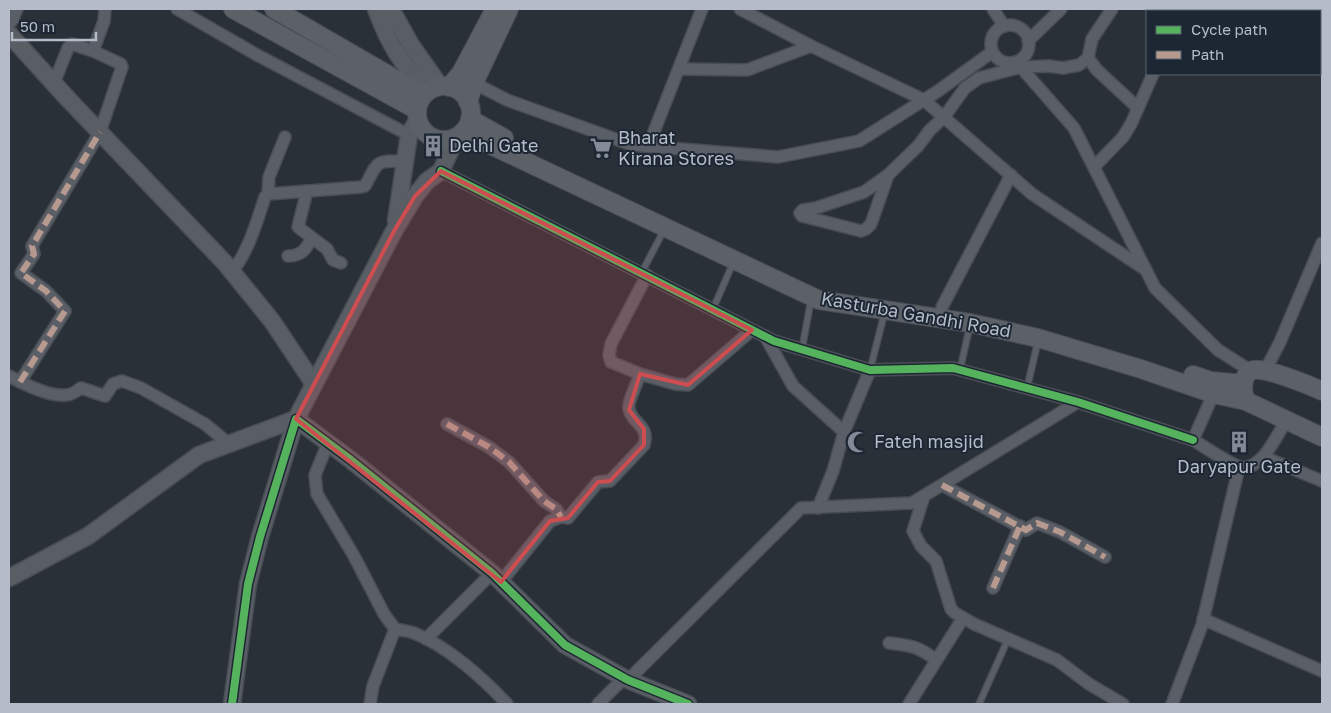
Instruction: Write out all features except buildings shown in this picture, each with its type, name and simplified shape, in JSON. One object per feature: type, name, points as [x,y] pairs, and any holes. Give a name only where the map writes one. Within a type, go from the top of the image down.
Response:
[{"type":"main road","points":[[233,9],[429,98],[457,90],[464,95],[464,122]]},
{"type":"main road","points":[[274,9],[429,98]]},
{"type":"main road","points":[[496,9],[461,73],[429,98],[420,126],[433,137],[441,139],[464,122],[474,83],[509,9]]},
{"type":"main road","name":"Kasturba Gandhi Road","points":[[464,122],[665,227],[819,300],[970,323],[1038,338],[1141,369],[1216,388],[1251,382]]},
{"type":"main road","name":"Kasturba Gandhi Road","points":[[464,122],[491,132],[822,289],[972,312],[1041,328],[1211,381],[1216,388]]},
{"type":"main road","points":[[1251,382],[1321,389]]},
{"type":"main road","points":[[1251,382],[1286,421],[1322,437]]},
{"type":"street","points":[[17,9],[10,35],[232,272],[272,321],[314,384]]},
{"type":"street","points":[[93,51],[104,21],[105,9]]},
{"type":"street","points":[[177,9],[257,55],[409,135]]},
{"type":"street","points":[[376,9],[393,48],[429,98]]},
{"type":"street","points":[[391,9],[411,45],[429,98],[409,135],[394,231]]},
{"type":"street","points":[[648,147],[702,9]]},
{"type":"street","points":[[740,9],[811,46],[924,100],[1032,194],[1146,270]]},
{"type":"street","points":[[1028,41],[1061,9]]},
{"type":"street","points":[[888,175],[871,224],[866,229],[861,231],[802,216],[800,213],[803,210],[816,208],[864,192],[888,175],[918,146],[930,130],[944,117],[965,88],[979,78],[1019,64],[1026,54],[1028,41],[1026,35],[1017,26],[999,15],[990,45],[992,52],[1000,60],[1019,64],[1071,67],[1079,65],[1088,58],[1092,39],[1112,9]]},
{"type":"street","points":[[20,382],[65,311],[46,291],[22,273],[34,254],[32,246],[100,132],[122,67],[121,64],[75,44],[69,46],[54,83]]},
{"type":"street","points":[[680,69],[747,70],[811,46]]},
{"type":"street","points":[[474,83],[507,100],[632,146],[778,157],[859,141],[924,100],[992,52]]},
{"type":"street","points":[[1088,58],[1097,70],[1138,108]]},
{"type":"street","points":[[1019,64],[1074,128],[1155,288],[1251,382],[1280,342],[1322,243]]},
{"type":"street","points":[[1094,167],[1123,137],[1153,75]]},
{"type":"street","points":[[232,704],[248,584],[260,537],[296,419],[394,231],[415,196],[428,181],[441,171],[464,122]]},
{"type":"street","points":[[232,272],[247,250],[265,197],[268,194],[269,177],[285,137]]},
{"type":"street","points":[[268,194],[361,187],[365,186],[378,163],[405,160]]},
{"type":"street","points":[[441,171],[774,341],[802,350],[870,370],[953,368],[1078,402],[1193,440],[1239,467],[1248,467],[1257,463],[1264,456],[1286,421]]},
{"type":"street","points":[[942,307],[1011,175]]},
{"type":"street","points":[[307,191],[298,227],[328,249],[333,260],[341,263]]},
{"type":"street","points":[[288,256],[298,255],[303,252],[312,238]]},
{"type":"street","points":[[644,274],[611,344],[609,355],[612,362],[640,374],[675,384],[688,384],[752,330]]},
{"type":"street","points":[[765,336],[793,386],[844,432]]},
{"type":"street","points":[[818,508],[833,471],[844,432],[870,370]]},
{"type":"street","points":[[426,639],[496,577],[550,521],[562,517],[568,518],[598,482],[610,481],[644,445],[646,438],[644,429],[628,410],[628,404],[640,374]]},
{"type":"street","points":[[9,376],[50,393],[67,395],[81,388],[105,396],[114,384],[122,381],[142,388],[205,424],[229,444]]},
{"type":"street","points":[[1193,440],[1216,388]]},
{"type":"street","points":[[598,704],[626,679],[800,508],[912,503],[1078,402]]},
{"type":"street","points":[[9,578],[88,536],[199,455],[296,419]]},
{"type":"street","points":[[296,419],[328,442],[496,577],[565,645],[626,679],[688,704]]},
{"type":"street","points":[[447,424],[489,447],[509,462],[544,501],[556,509],[562,517]]},
{"type":"street","points":[[328,442],[315,475],[317,494],[354,556],[384,614],[395,629],[413,632],[438,645],[462,663],[506,704]]},
{"type":"street","points":[[1264,456],[1322,481]]},
{"type":"street","points":[[1172,704],[1203,619],[1239,467]]},
{"type":"street","points":[[942,485],[1026,530],[1038,523],[1060,532],[1105,557]]},
{"type":"street","points":[[924,496],[913,531],[921,546],[936,561],[951,609],[963,618],[1057,660],[1089,684],[1122,704]]},
{"type":"street","points":[[993,588],[1020,526]]},
{"type":"street","points":[[909,704],[963,618]]},
{"type":"street","points":[[1203,619],[1322,671]]},
{"type":"street","points":[[370,704],[373,686],[395,629]]},
{"type":"street","points":[[889,643],[916,647],[936,660]]},
{"type":"lane","points":[[644,274],[665,227]]},
{"type":"lane","points":[[713,309],[734,259]]},
{"type":"lane","points":[[802,350],[811,296]]},
{"type":"lane","points":[[870,370],[885,311]]},
{"type":"lane","points":[[960,370],[970,323]]},
{"type":"lane","points":[[1027,388],[1038,338]]},
{"type":"lane","points":[[979,704],[1008,639]]},
{"type":"highlighted area","points":[[441,171],[752,330],[688,385],[640,374],[629,410],[644,429],[644,445],[610,481],[598,482],[568,518],[550,521],[501,582],[296,419],[394,231],[415,196]]},
{"type":"marked path","points":[[20,382],[65,311],[46,291],[21,273],[34,254],[32,246],[100,132]]},
{"type":"marked path","points":[[447,424],[489,447],[509,462],[544,501],[556,509],[561,517]]},
{"type":"marked path","points":[[942,485],[1026,530],[1037,523],[1060,532],[1105,557]]},
{"type":"marked path","points":[[993,588],[1020,526]]},
{"type":"cycle path","points":[[441,171],[774,341],[870,370],[953,368],[1078,402],[1193,440]]},
{"type":"cycle path","points":[[232,704],[248,584],[260,537],[296,419],[351,460],[492,573],[565,645],[628,680],[688,704]]},
{"type":"place","name":"Delhi Gate","points":[[433,146]]},
{"type":"place","name":"Bharat Kirana Stores","points":[[601,148]]},
{"type":"place","name":"Fateh masjid","points":[[858,442]]},
{"type":"place","name":"Daryapur Gate","points":[[1239,442]]}]
